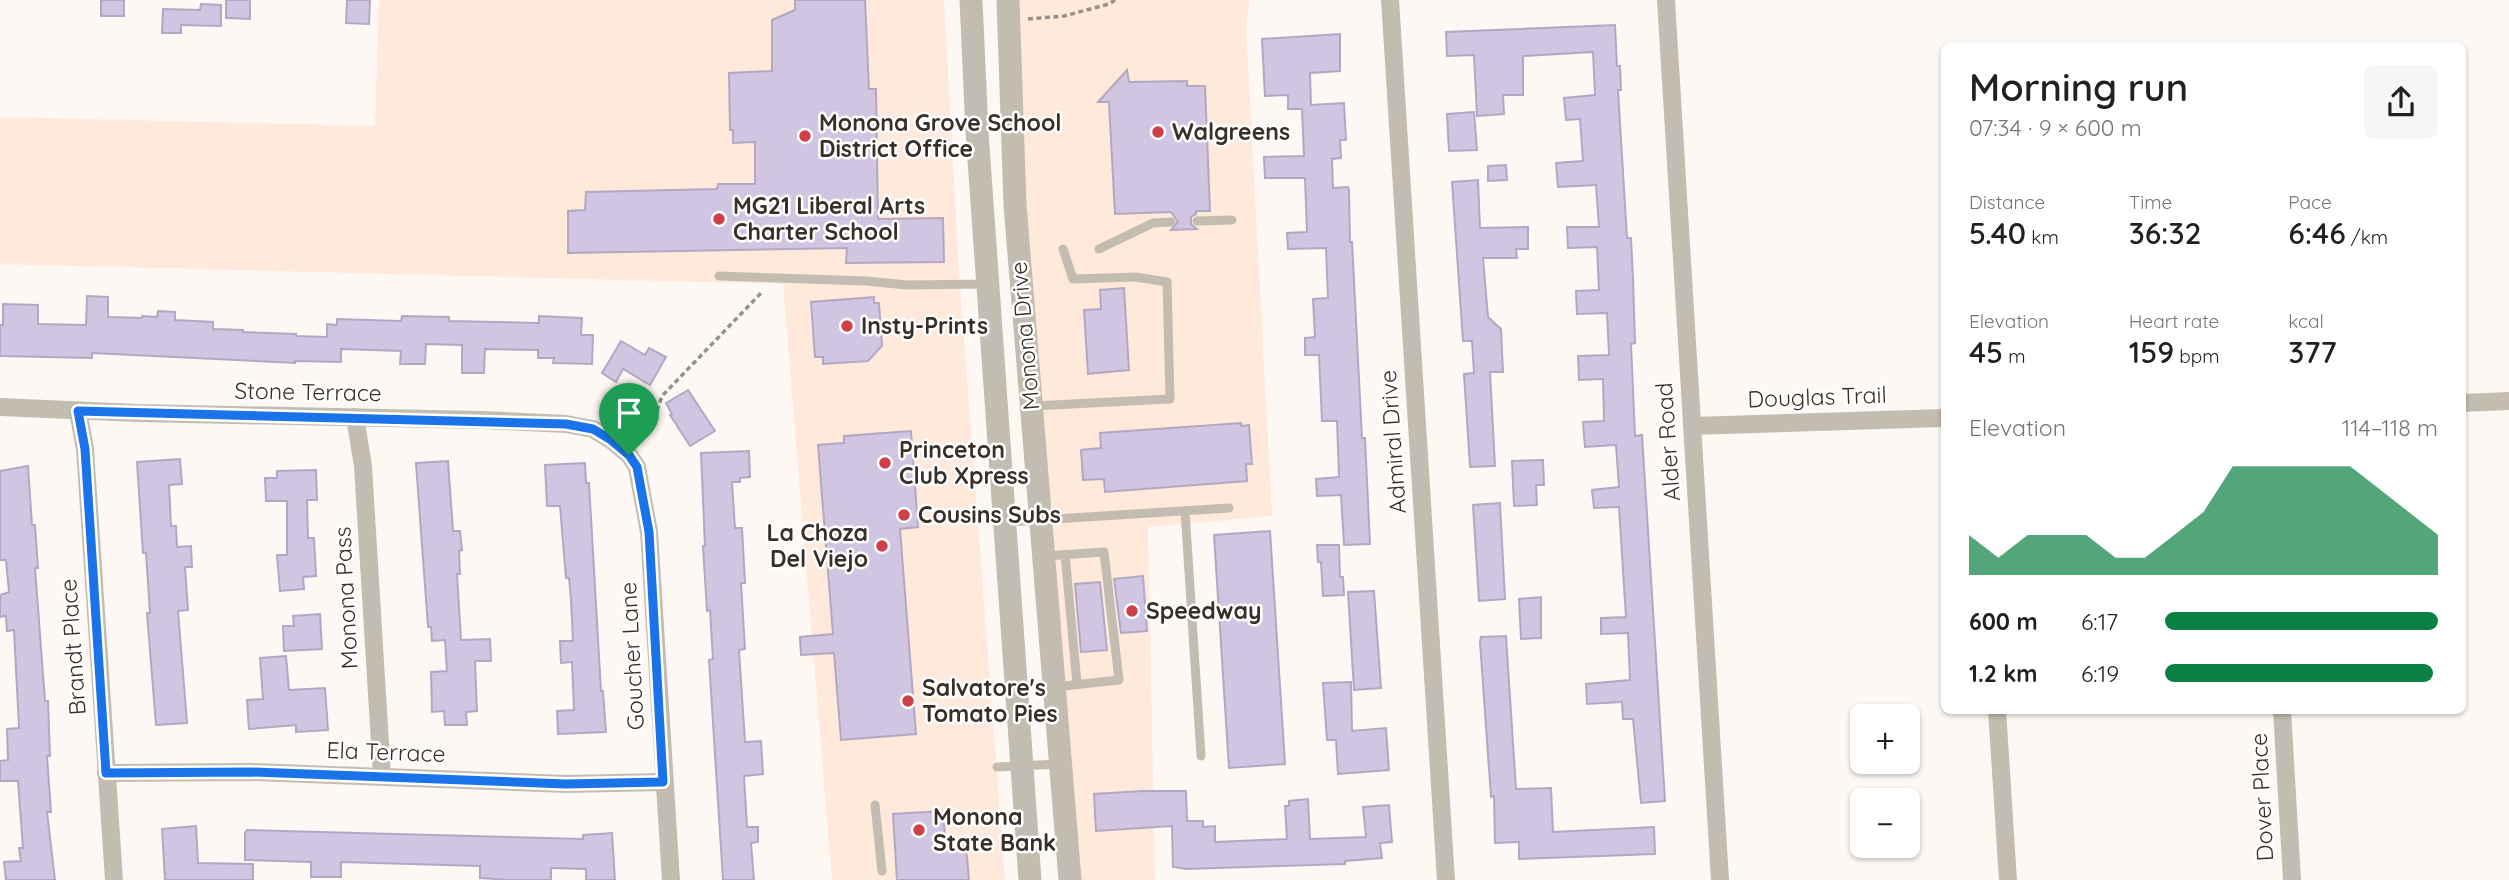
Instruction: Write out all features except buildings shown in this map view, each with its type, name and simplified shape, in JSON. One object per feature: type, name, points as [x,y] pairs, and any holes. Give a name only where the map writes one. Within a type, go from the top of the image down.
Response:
[{"type":"street","name":"Monona Drive","points":[[971,0],[976,121],[1030,880]]},
{"type":"street","name":"Monona Drive","points":[[1008,0],[1015,205],[1031,406],[1041,521],[1054,555],[1066,685],[1062,764],[1070,880]]},
{"type":"street","name":"Admiral Drive","points":[[1390,0],[1446,880]]},
{"type":"street","name":"Alder Road","points":[[1666,0],[1720,880]]},
{"type":"street","points":[[2466,403],[2509,401]]},
{"type":"street","name":"Stone Terrace","points":[[0,407],[566,424],[593,429],[629,455]]},
{"type":"street","name":"Brandt Place","points":[[78,411],[85,449],[114,880]]},
{"type":"street","name":"Monona Pass","points":[[355,417],[363,466],[382,776]]},
{"type":"street","name":"Douglas Trail","points":[[1692,426],[1941,418]]},
{"type":"street","name":"Goucher Lane","points":[[629,455],[637,467],[649,532],[671,880]]},
{"type":"street","points":[[1997,714],[2008,880]]},
{"type":"street","name":"Dover Place","points":[[2282,714],[2292,880]]},
{"type":"street","name":"Ela Terrace","points":[[106,773],[251,772],[566,784],[663,782]]},
{"type":"lane","points":[[1197,221],[1232,220]]},
{"type":"lane","points":[[1099,249],[1153,223],[1171,222]]},
{"type":"lane","points":[[1031,406],[1170,399],[1167,282],[1136,277],[1073,279],[1063,249]]},
{"type":"lane","points":[[719,276],[907,285],[988,284]]},
{"type":"lane","points":[[1006,522],[1229,508]]},
{"type":"lane","points":[[1185,511],[1201,756]]},
{"type":"lane","points":[[1054,555],[1104,552],[1119,680],[1066,685]]},
{"type":"lane","points":[[998,767],[1062,764]]},
{"type":"lane","points":[[875,805],[882,870]]},
{"type":"path","points":[[1026,19],[1073,14],[1115,0]]},
{"type":"path","points":[[629,455],[651,428],[662,396],[776,278]]},
{"type":"shaded area","points":[[379,0],[944,0],[959,272],[1005,880],[832,880],[783,284],[0,264],[0,117],[375,126]]},
{"type":"shaded area","points":[[1008,0],[1250,0],[1246,27],[1272,516],[1148,527],[1155,880],[1070,880]]},
{"type":"place","name":"Walgreens","points":[[1158,132]]},
{"type":"place","name":"Monona Grove School District Office","points":[[805,136]]},
{"type":"place","name":"MG21 Liberal Arts Charter School","points":[[719,219]]},
{"type":"place","name":"Insty-Prints","points":[[847,326]]},
{"type":"place","name":"Princeton Club Xpress","points":[[885,463]]},
{"type":"place","name":"Cousins Subs","points":[[904,515]]},
{"type":"place","name":"La Choza Del Viejo","points":[[882,546]]},
{"type":"place","name":"Speedway","points":[[1132,611]]},
{"type":"place","name":"Salvatore's Tomato Pies","points":[[908,701]]},
{"type":"place","name":"Monona State Bank","points":[[919,830]]},
{"type":"route","points":[[78,411],[566,424],[593,429],[629,455],[637,467],[649,532],[663,782],[566,784],[251,772],[106,773],[85,449],[78,411]]}]
